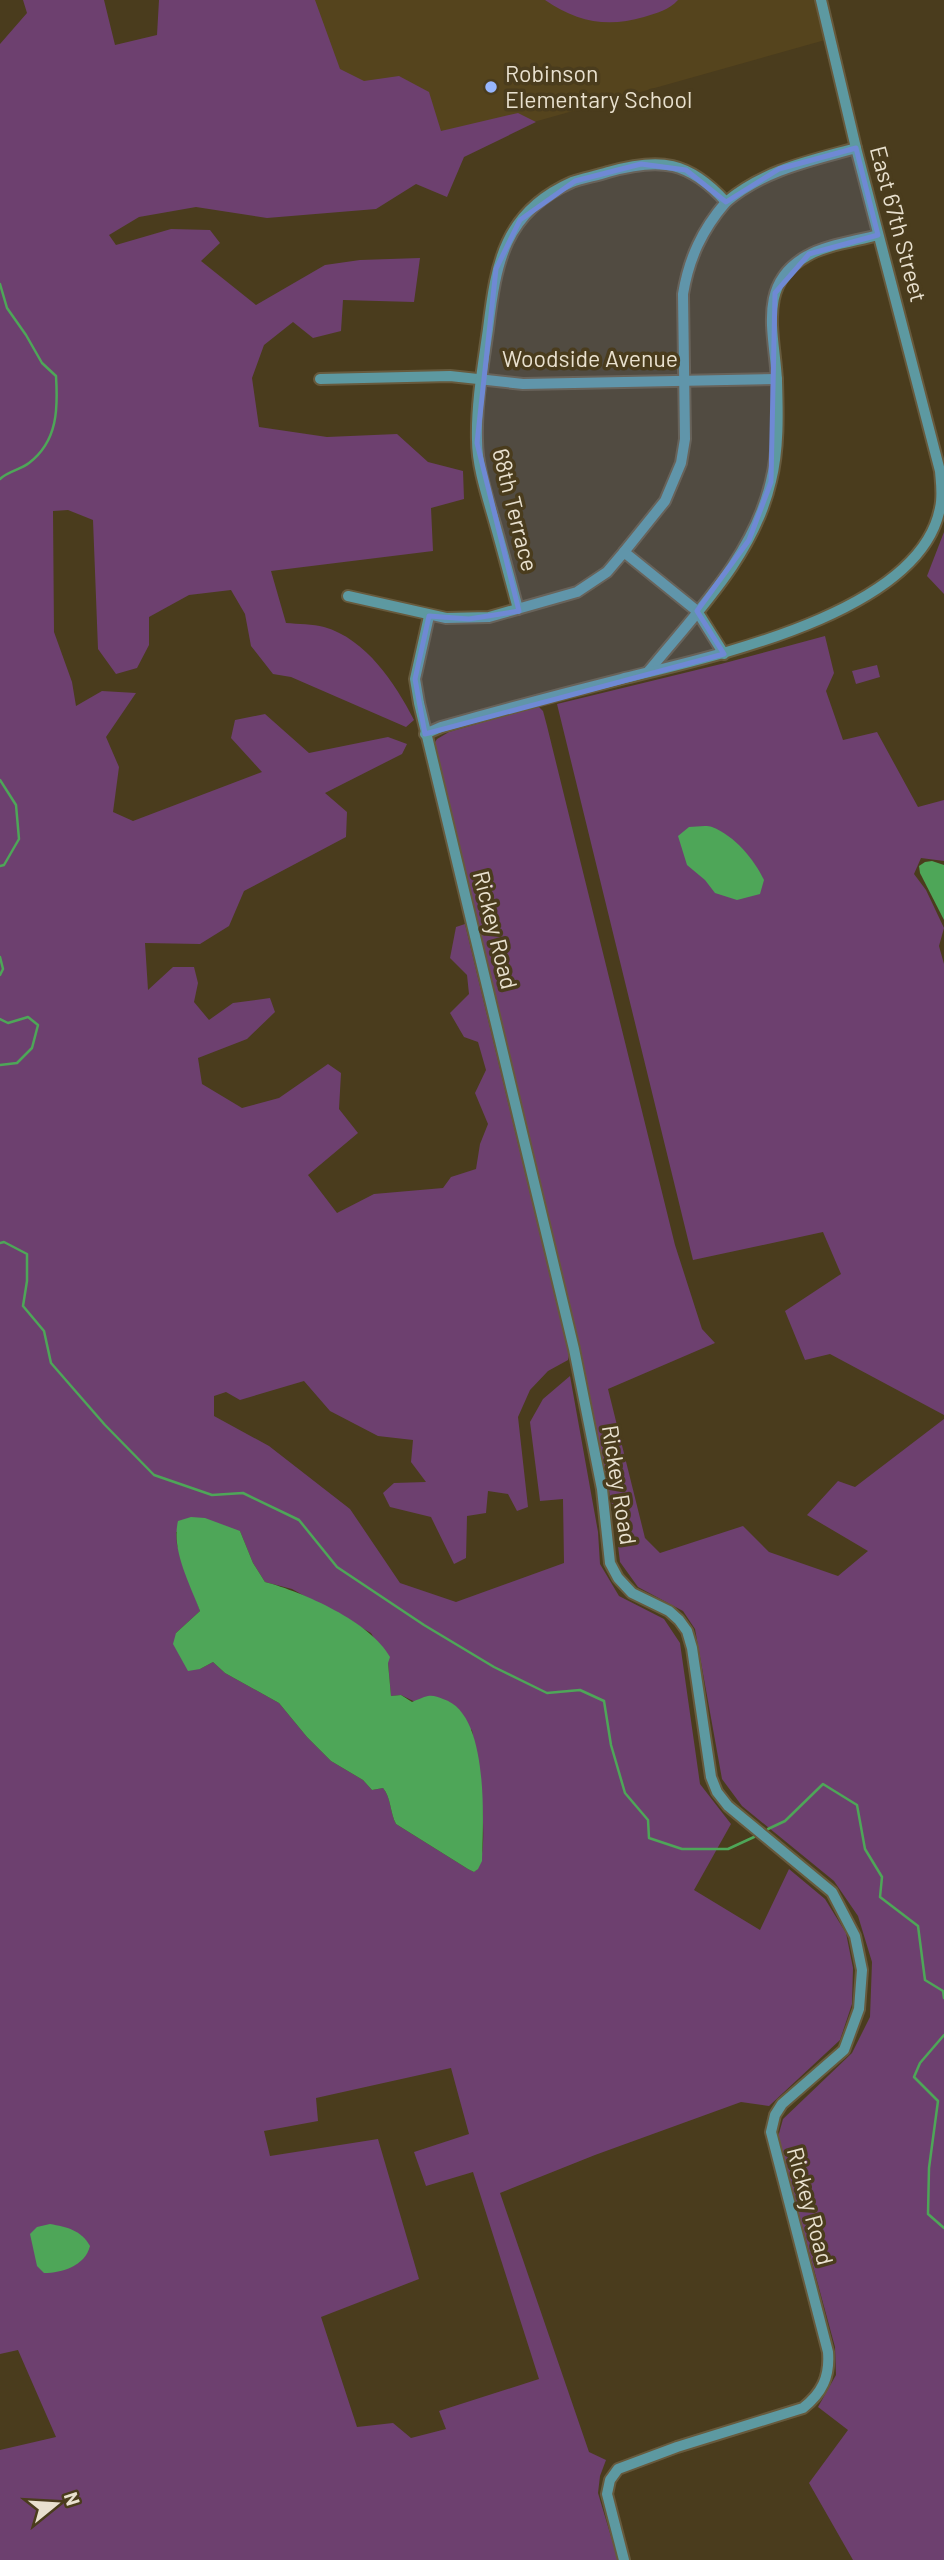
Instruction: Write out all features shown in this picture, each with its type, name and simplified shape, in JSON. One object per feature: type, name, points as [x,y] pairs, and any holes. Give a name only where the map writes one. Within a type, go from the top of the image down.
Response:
[{"type":"street","name":"East 67th Street","points":[[724,654],[802,627],[877,590],[918,552],[934,526],[941,500],[936,453],[878,235],[821,0]]},
{"type":"street","points":[[348,596],[429,616],[469,619],[505,614],[577,592],[607,572],[665,501],[678,474],[685,439],[683,294],[687,272],[703,233],[726,202],[750,184],[779,169],[856,148]]},
{"type":"street","name":"68th Terrace","points":[[518,609],[486,495],[477,443],[481,379],[491,299],[500,256],[520,220],[539,202],[575,181],[641,164],[664,163],[686,170],[700,177],[726,202]]},
{"type":"street","points":[[649,672],[720,582],[749,540],[771,482],[776,447],[777,379],[771,312],[782,278],[809,254],[878,235]]},
{"type":"street","name":"Woodside Avenue","points":[[320,379],[408,376],[523,384],[777,379]]},
{"type":"street","points":[[425,734],[454,723],[724,654],[696,611],[624,552]]},
{"type":"street","name":"Rickey Road","points":[[429,616],[415,679],[425,734],[574,1349],[602,1489],[610,1563],[626,1588],[669,1611],[687,1631],[692,1648],[711,1777],[717,1792],[728,1806],[832,1892],[855,1936],[862,1970],[859,2009],[844,2050],[782,2104],[775,2115],[771,2132],[828,2352],[827,2379],[817,2397],[803,2408],[651,2455],[618,2469],[610,2480],[607,2494],[624,2560]]},
{"type":"highlighted area","points":[[856,148],[878,235],[809,254],[775,293],[771,482],[749,540],[697,611],[724,654],[425,734],[415,679],[429,616],[469,619],[519,611],[477,443],[496,269],[520,220],[575,181],[641,164],[686,170],[726,202],[779,169]]},
{"type":"shaded area","points":[[23,0],[104,0],[115,45],[157,35],[159,0],[315,0],[340,69],[364,81],[399,76],[429,92],[441,131],[518,113],[536,122],[464,157],[447,197],[416,184],[376,209],[267,218],[196,207],[139,217],[109,235],[116,245],[171,229],[210,230],[220,243],[201,261],[256,305],[325,265],[360,260],[420,258],[414,302],[343,300],[341,331],[313,338],[293,322],[264,345],[252,378],[259,427],[327,437],[397,434],[428,462],[463,471],[464,499],[431,508],[433,551],[271,571],[286,623],[324,627],[353,641],[378,664],[414,720],[406,727],[291,677],[273,674],[251,646],[245,614],[231,590],[189,595],[149,617],[149,645],[137,668],[116,674],[98,649],[93,520],[68,510],[53,511],[54,632],[72,682],[76,706],[102,691],[136,693],[106,737],[119,767],[113,812],[133,821],[262,772],[231,738],[235,720],[265,714],[309,753],[388,737],[407,744],[402,754],[325,793],[347,812],[346,837],[244,891],[229,926],[200,944],[145,943],[148,990],[173,967],[194,967],[198,983],[194,1002],[209,1020],[233,1003],[270,998],[275,1012],[247,1039],[198,1058],[202,1084],[242,1108],[279,1098],[328,1064],[341,1073],[339,1109],[358,1133],[308,1175],[337,1213],[374,1194],[443,1188],[451,1177],[476,1169],[480,1144],[488,1124],[475,1093],[486,1070],[478,1042],[464,1037],[450,1013],[469,994],[467,975],[450,958],[456,927],[465,924],[569,1355],[568,1360],[548,1371],[530,1390],[518,1417],[528,1507],[517,1511],[508,1494],[488,1491],[486,1513],[467,1516],[466,1558],[454,1564],[431,1517],[390,1507],[383,1493],[394,1483],[426,1482],[411,1462],[413,1440],[378,1436],[330,1411],[304,1381],[240,1400],[226,1392],[214,1396],[214,1416],[269,1446],[350,1509],[400,1583],[456,1602],[564,1563],[563,1499],[540,1501],[530,1422],[543,1399],[570,1376],[598,1532],[600,1564],[619,1596],[664,1619],[680,1643],[700,1784],[731,1824],[694,1890],[760,1930],[789,1869],[825,1899],[846,1933],[853,1968],[852,2004],[840,2040],[769,2106],[741,2102],[500,2193],[589,2452],[606,2460],[598,2493],[618,2560],[0,2560],[0,2450],[56,2437],[18,2350],[0,2354],[0,44],[27,13]],"holes":[[[240,1531],[253,1563],[265,1582],[292,1589],[371,1633],[388,1663],[391,1696],[401,1695],[472,1730],[480,1782],[483,1828],[480,1863],[474,1872],[396,1824],[383,1788],[372,1790],[363,1780],[331,1761],[279,1703],[225,1673],[213,1662],[200,1669],[176,1633],[200,1611],[177,1545],[176,1532]],[[451,2068],[469,2134],[414,2152],[426,2186],[473,2172],[539,2379],[439,2411],[446,2429],[411,2438],[393,2423],[357,2427],[321,2317],[419,2279],[378,2139],[270,2156],[264,2131],[318,2121],[316,2098]]]},
{"type":"shaded area","name":"Robinson Elementary School","points":[[304,0],[815,0],[825,40],[345,175]]},
{"type":"shaded area","points":[[545,0],[678,0],[667,9],[644,17],[605,22],[581,18]]},
{"type":"shaded area","points":[[944,532],[944,594],[927,576]]},
{"type":"shaded area","points":[[825,636],[834,673],[826,691],[843,740],[877,732],[918,807],[944,800],[944,861],[921,858],[914,874],[926,890],[944,928],[939,946],[944,964],[944,1415],[830,1354],[805,1360],[785,1311],[841,1274],[823,1232],[693,1260],[557,704]]},
{"type":"shaded area","points":[[877,665],[880,677],[856,684],[852,671]]},
{"type":"shaded area","points":[[538,706],[543,711],[547,726],[675,1245],[702,1329],[715,1343],[608,1389],[645,1538],[660,1553],[743,1526],[769,1552],[838,1576],[868,1551],[807,1515],[838,1481],[855,1487],[944,1419],[944,2560],[853,2560],[809,2483],[848,2430],[818,2407],[836,2375],[835,2347],[778,2137],[783,2119],[852,2053],[870,2017],[872,1962],[858,1916],[834,1881],[742,1806],[722,1779],[695,1629],[683,1611],[638,1587],[620,1562],[614,1514],[574,1325],[434,744],[449,732]]},
{"type":"shaded area","points":[[689,827],[712,827],[736,842],[755,864],[764,880],[760,894],[737,900],[715,893],[705,880],[687,865],[678,836]]},
{"type":"shaded area","points":[[932,861],[944,865],[944,920],[920,873],[919,866]]},
{"type":"shaded area","points":[[191,1517],[205,1518],[240,1531],[253,1563],[265,1582],[335,1610],[368,1632],[390,1657],[388,1663],[391,1696],[401,1695],[412,1702],[426,1696],[434,1696],[458,1708],[469,1725],[480,1771],[483,1843],[482,1861],[478,1869],[474,1872],[468,1869],[396,1824],[383,1788],[372,1790],[363,1780],[331,1761],[279,1703],[225,1673],[213,1662],[200,1669],[188,1671],[173,1644],[176,1633],[200,1611],[177,1544],[178,1521]]},
{"type":"shaded area","points":[[50,2224],[78,2233],[90,2246],[83,2259],[72,2267],[44,2273],[37,2266],[30,2234],[37,2227]]},
{"type":"waterway","points":[[0,284],[7,308],[42,363],[56,376],[57,400],[54,423],[46,445],[29,463],[0,479]]},
{"type":"waterway","points":[[0,780],[16,805],[19,839],[4,865],[0,866]]},
{"type":"waterway","points":[[0,957],[3,969],[0,975]]},
{"type":"waterway","points":[[0,1019],[8,1023],[28,1017],[38,1025],[32,1048],[17,1063],[0,1065]]},
{"type":"waterway","points":[[0,1243],[4,1242],[27,1254],[23,1306],[44,1331],[51,1363],[105,1425],[154,1475],[212,1495],[243,1493],[299,1520],[337,1567],[424,1625],[494,1667],[547,1693],[580,1690],[604,1701],[611,1745],[625,1793],[648,1820],[649,1838],[682,1849],[728,1849],[754,1837]]},
{"type":"waterway","points":[[768,1829],[785,1821],[823,1784],[857,1805],[865,1849],[882,1877],[880,1897],[918,1926],[925,1980],[943,1991],[944,1998]]},
{"type":"waterway","points":[[944,2035],[920,2063],[914,2077],[938,2101],[929,2168],[928,2214],[944,2228]]},
{"type":"place","name":"Robinson Elementary School","points":[[491,87]]}]
